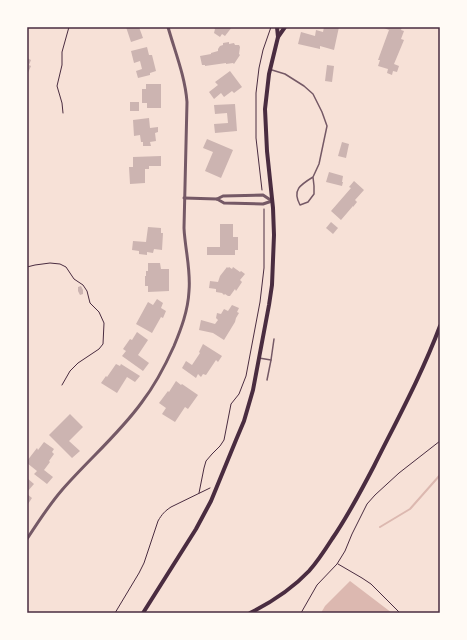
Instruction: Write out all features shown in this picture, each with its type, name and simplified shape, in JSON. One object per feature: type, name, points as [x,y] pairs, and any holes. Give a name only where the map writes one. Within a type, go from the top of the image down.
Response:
[{"type":"main road","points":[[143,613],[196,529],[211,501],[244,421],[252,390],[272,286],[274,235],[265,129],[266,92],[278,37],[277,27]]},
{"type":"main road","points":[[278,37],[285,27]]},
{"type":"main road","points":[[250,613],[279,597],[296,583],[309,571],[324,552],[347,517],[378,458],[417,380],[440,326]]},
{"type":"street","points":[[27,539],[62,490],[142,403],[162,371],[185,317],[190,290],[189,264],[184,239],[187,120],[186,89],[168,27]]},
{"type":"street","points":[[242,195],[242,204]]},
{"type":"street","points":[[217,199],[223,196],[263,195],[272,201]]},
{"type":"street","points":[[184,198],[217,199],[224,203],[242,204],[263,204],[272,201]]},
{"type":"lane","points":[[270,70],[285,74],[304,86],[313,94],[322,112],[327,126],[319,164],[313,178],[314,194],[308,202],[300,205],[296,195],[300,186],[313,178]]},
{"type":"lane","points":[[268,380],[274,338]]},
{"type":"lane","points":[[259,358],[271,360]]},
{"type":"path","points":[[63,113],[57,86],[62,65],[62,52],[69,27]]},
{"type":"path","points":[[263,195],[256,138],[256,93],[263,50],[271,27]]},
{"type":"path","points":[[199,493],[206,461],[224,440],[231,404],[239,394],[246,376],[260,302],[264,268],[263,204]]},
{"type":"path","points":[[27,267],[50,263],[60,264],[66,267],[74,278],[83,285],[87,291],[90,303],[99,312],[104,323],[103,344],[99,349],[78,362],[70,371],[62,385]]},
{"type":"path","points":[[301,613],[317,585],[337,564],[364,510],[375,495],[399,473],[440,442]]},
{"type":"path","points":[[115,613],[144,563],[158,521],[165,510],[218,485]]},
{"type":"path","points":[[337,564],[371,584],[400,613]]},
{"type":"shaded area","points":[[350,581],[392,613],[321,613],[325,606]]},
{"type":"building","points":[[126,27],[139,27],[143,38],[131,42]]},
{"type":"building","points":[[213,27],[232,27],[225,36],[222,34],[220,37],[214,33],[215,29]]},
{"type":"building","points":[[324,27],[339,27],[334,50],[320,46],[320,49],[298,44],[301,32],[315,36],[316,30],[323,32]]},
{"type":"building","points":[[402,27],[401,30],[404,31],[401,39],[404,40],[394,64],[399,66],[397,72],[393,71],[392,75],[387,73],[388,69],[378,66],[380,60],[378,60],[389,30],[384,28]]},
{"type":"building","points":[[229,42],[229,44],[234,43],[240,47],[240,55],[234,64],[226,63],[205,66],[202,65],[200,56],[218,51],[223,43]]},
{"type":"building","points":[[147,47],[149,55],[152,55],[156,71],[150,73],[150,75],[138,78],[136,71],[142,69],[140,61],[134,63],[131,51]]},
{"type":"building","points":[[27,58],[31,60],[29,65],[31,66],[27,75]]},
{"type":"building","points":[[327,65],[334,66],[332,82],[325,81]]},
{"type":"building","points":[[230,71],[242,87],[234,93],[232,91],[224,97],[221,93],[214,99],[209,92],[218,85],[215,82]]},
{"type":"building","points":[[146,84],[161,84],[161,108],[147,108],[147,103],[142,103],[142,89],[146,89]]},
{"type":"building","points":[[130,102],[139,102],[139,111],[130,111]]},
{"type":"building","points":[[235,104],[237,131],[215,133],[214,124],[228,123],[227,113],[215,114],[214,105]]},
{"type":"building","points":[[149,118],[150,128],[158,127],[158,132],[155,133],[156,141],[150,142],[151,146],[143,146],[140,135],[134,136],[133,120]]},
{"type":"building","points":[[207,139],[233,150],[221,178],[205,171],[213,152],[203,148]]},
{"type":"building","points":[[342,142],[349,144],[346,158],[338,156]]},
{"type":"building","points":[[161,156],[161,166],[149,166],[149,169],[145,169],[145,183],[130,184],[129,167],[133,167],[133,157]]},
{"type":"building","points":[[329,172],[343,176],[342,186],[326,182]]},
{"type":"building","points":[[354,181],[364,190],[355,200],[357,202],[341,220],[331,211],[351,188],[349,187]]},
{"type":"building","points":[[331,222],[338,228],[333,234],[326,228]]},
{"type":"building","points":[[220,224],[233,224],[233,237],[238,237],[238,250],[235,250],[235,255],[207,255],[207,247],[220,247]]},
{"type":"building","points":[[148,227],[161,228],[161,233],[163,233],[162,250],[154,249],[153,253],[147,252],[147,255],[139,254],[139,251],[132,250],[133,241],[146,242]]},
{"type":"building","points":[[148,263],[160,263],[161,269],[169,269],[169,291],[148,292],[148,286],[145,286],[145,276],[146,271],[148,271]]},
{"type":"building","points":[[227,267],[232,269],[233,267],[245,274],[240,280],[242,282],[236,291],[235,289],[230,296],[216,292],[216,289],[209,288],[210,281],[218,282],[220,276]]},
{"type":"building","points":[[81,286],[83,294],[80,295],[78,287]]},
{"type":"building","points":[[157,299],[163,303],[161,308],[166,311],[163,318],[161,317],[152,333],[136,324],[148,302],[153,305]]},
{"type":"building","points":[[232,305],[239,308],[237,312],[239,313],[224,340],[213,333],[199,330],[201,320],[215,324],[218,320],[216,318],[217,313],[221,314],[224,309],[228,311]]},
{"type":"building","points":[[137,332],[148,340],[138,355],[149,363],[143,371],[122,356],[126,351],[123,349],[130,339],[132,340]]},
{"type":"building","points":[[203,344],[222,356],[218,362],[216,360],[206,375],[203,374],[201,377],[198,374],[196,378],[182,368],[186,361],[192,365],[200,353],[199,352]]},
{"type":"building","points":[[116,364],[120,366],[121,364],[140,376],[135,382],[127,377],[117,393],[101,383]]},
{"type":"building","points":[[176,381],[198,395],[188,409],[185,407],[175,422],[162,414],[166,408],[159,403]]},
{"type":"building","points":[[70,414],[83,427],[69,441],[80,451],[72,458],[49,435]]},
{"type":"building","points":[[44,442],[54,449],[52,452],[54,454],[44,470],[53,477],[47,484],[34,474],[37,471],[27,463],[37,448],[38,450]]},
{"type":"building","points":[[27,478],[34,484],[27,492]]},
{"type":"building","points":[[27,494],[32,498],[28,504],[27,503]]},
{"type":"waterway","points":[[380,527],[410,509],[440,475]]}]
